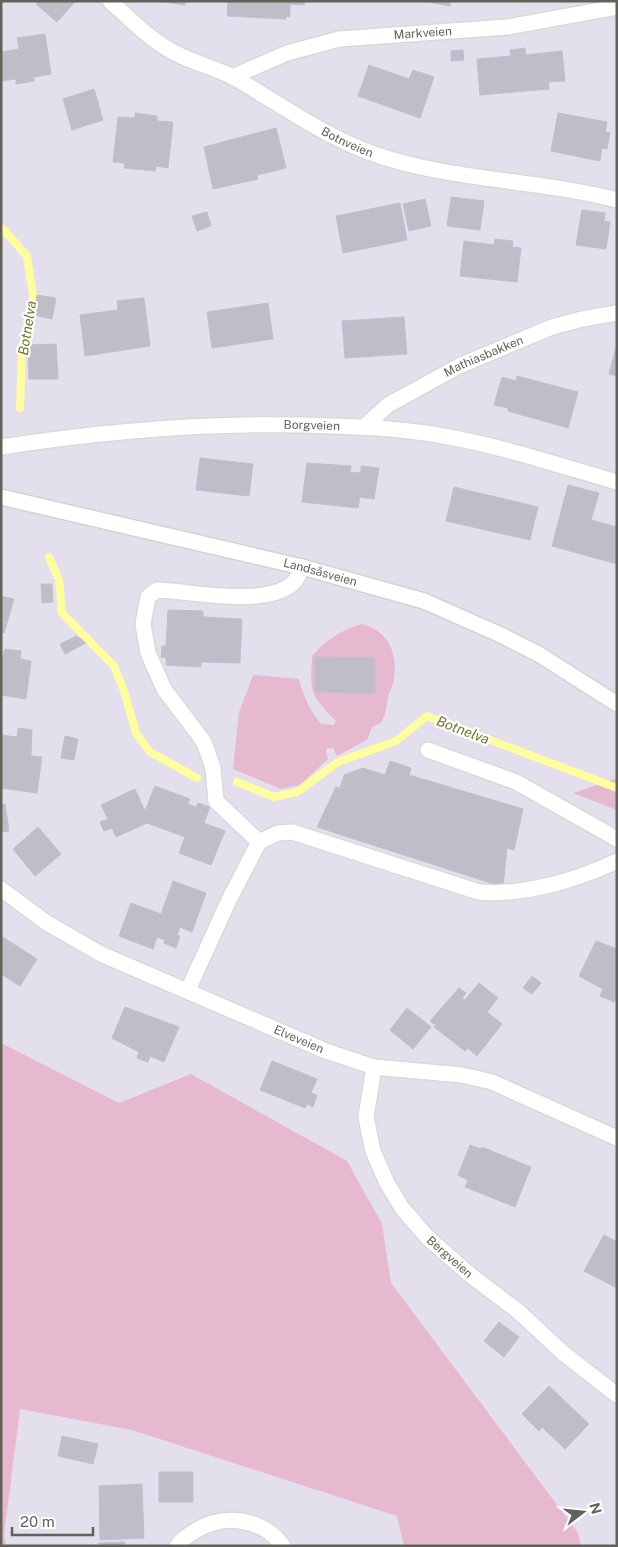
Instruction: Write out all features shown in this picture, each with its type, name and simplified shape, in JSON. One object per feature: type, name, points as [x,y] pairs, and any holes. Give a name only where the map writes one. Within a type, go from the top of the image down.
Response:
[{"type":"street","name":"Botnveien","points":[[110,1],[162,45],[232,77],[346,141],[391,160],[434,170],[584,191],[617,200]]},
{"type":"street","name":"Markveien","points":[[232,77],[287,53],[339,39],[507,27],[617,7]]},
{"type":"street","name":"Mathiasbakken","points":[[364,427],[388,405],[459,366],[552,327],[582,319],[617,313]]},
{"type":"street","name":"Borgveien","points":[[1,447],[156,428],[287,424],[364,427],[408,430],[467,440],[617,482]]},
{"type":"street","name":"Landsåsveien","points":[[1,497],[302,567],[424,601],[540,655],[617,704]]},
{"type":"street","points":[[259,842],[216,801],[213,768],[204,742],[164,689],[148,653],[144,624],[148,597],[157,590],[246,597],[276,593],[294,581],[302,567]]},
{"type":"street","points":[[428,750],[516,782],[617,839]]},
{"type":"street","points":[[188,990],[229,900],[259,842],[278,833],[292,832],[480,892],[500,894],[531,889],[598,871],[617,861]]},
{"type":"street","name":"Elveveien","points":[[1,889],[47,923],[80,943],[326,1051],[374,1067],[462,1075],[492,1082],[617,1138]]},
{"type":"street","name":"Bergveien","points":[[374,1067],[366,1117],[373,1151],[387,1183],[402,1208],[428,1238],[455,1262],[519,1312],[563,1352],[617,1395]]},
{"type":"street","points":[[177,1546],[180,1540],[204,1525],[232,1519],[253,1523],[275,1535],[283,1546]]},
{"type":"shaded area","points":[[362,624],[379,631],[385,637],[392,652],[395,669],[394,681],[384,717],[381,723],[372,727],[367,740],[337,756],[333,748],[326,749],[328,759],[300,785],[281,789],[233,769],[239,712],[253,675],[299,679],[307,703],[321,724],[334,725],[336,721],[316,698],[312,686],[312,656],[334,636]]},
{"type":"shaded area","points":[[617,778],[617,810],[573,793]]},
{"type":"shaded area","points":[[1,1043],[119,1103],[191,1074],[347,1161],[382,1224],[391,1283],[578,1533],[581,1546],[404,1546],[397,1516],[132,1430],[20,1409],[4,1535],[6,1546],[1,1546]]},
{"type":"building","points":[[39,1],[76,1],[57,22],[36,4]]},
{"type":"building","points":[[157,1],[185,1],[185,5]]},
{"type":"building","points":[[228,1],[305,1],[304,5],[290,4],[290,17],[286,16],[286,19],[227,16]]},
{"type":"building","points":[[423,1],[451,1],[450,6]]},
{"type":"building","points":[[45,34],[51,74],[34,77],[34,81],[16,84],[16,79],[1,81],[1,52],[19,49],[17,38]]},
{"type":"building","points":[[525,48],[526,55],[562,51],[565,81],[548,82],[549,89],[480,95],[477,59],[511,56],[510,50]]},
{"type":"building","points":[[463,50],[464,60],[451,61],[451,51]]},
{"type":"building","points":[[369,65],[409,79],[413,70],[434,77],[420,118],[358,96]]},
{"type":"building","points":[[94,89],[103,120],[72,130],[63,99]]},
{"type":"building","points":[[135,113],[157,116],[157,121],[173,122],[168,168],[156,166],[155,171],[124,168],[125,163],[113,162],[118,117],[135,118]]},
{"type":"building","points":[[558,113],[607,122],[605,132],[610,133],[607,149],[602,148],[600,161],[551,151]]},
{"type":"building","points":[[276,128],[286,168],[257,175],[258,179],[213,189],[204,147]]},
{"type":"building","points":[[451,197],[484,201],[480,230],[447,226]]},
{"type":"building","points":[[425,199],[431,226],[409,231],[403,204]]},
{"type":"building","points":[[400,203],[407,240],[343,253],[336,216]]},
{"type":"building","points":[[582,210],[605,213],[604,221],[610,222],[606,249],[576,245]]},
{"type":"building","points":[[207,212],[211,226],[197,231],[192,216]]},
{"type":"building","points":[[495,239],[513,241],[512,247],[521,248],[517,282],[460,276],[464,241],[494,245]]},
{"type":"building","points":[[37,295],[56,298],[52,319],[34,315]]},
{"type":"building","points":[[144,298],[150,346],[85,356],[80,315],[118,310],[117,301]]},
{"type":"building","points":[[268,303],[273,339],[212,348],[207,312]]},
{"type":"building","points":[[404,317],[407,354],[345,358],[342,321]]},
{"type":"building","points":[[56,344],[58,379],[29,379],[28,345]]},
{"type":"building","points":[[617,344],[617,376],[609,374]]},
{"type":"building","points":[[517,376],[578,392],[568,428],[508,411],[508,408],[494,405],[502,377],[516,381]]},
{"type":"building","points":[[200,458],[253,464],[249,496],[196,490]]},
{"type":"building","points":[[307,463],[351,466],[350,472],[361,473],[361,466],[379,468],[374,499],[360,497],[358,508],[302,502]]},
{"type":"building","points":[[568,485],[599,493],[591,520],[617,527],[617,564],[552,546]]},
{"type":"building","points":[[454,487],[538,507],[530,540],[446,521]]},
{"type":"building","points":[[41,584],[52,584],[53,602],[42,603]]},
{"type":"building","points":[[1,596],[14,599],[4,633],[1,632]]},
{"type":"building","points":[[168,610],[203,611],[203,617],[242,619],[240,663],[201,662],[201,667],[166,665],[166,658],[161,657],[162,646],[166,646]]},
{"type":"building","points":[[77,636],[86,643],[65,654],[60,644]]},
{"type":"building","points":[[5,649],[21,651],[20,659],[31,661],[26,699],[1,695],[1,661]]},
{"type":"building","points":[[315,657],[375,658],[375,693],[315,692]]},
{"type":"building","points":[[18,728],[32,730],[31,756],[42,757],[37,793],[1,788],[1,735],[17,737]]},
{"type":"building","points":[[65,736],[78,739],[74,760],[61,758]]},
{"type":"building","points":[[390,761],[411,768],[409,775],[523,809],[514,850],[507,848],[503,887],[317,827],[336,787],[340,788],[344,775],[363,768],[385,775]]},
{"type":"building","points":[[155,786],[190,799],[188,804],[196,807],[198,803],[210,807],[204,823],[225,831],[211,865],[179,853],[185,837],[147,823],[116,837],[112,828],[104,831],[100,822],[108,819],[101,805],[135,789],[145,811]]},
{"type":"building","points":[[1,804],[5,804],[7,817],[1,818]]},
{"type":"building","points":[[7,817],[9,831],[1,832],[1,818]]},
{"type":"building","points":[[38,827],[61,854],[35,876],[13,849]]},
{"type":"building","points":[[173,881],[206,893],[192,932],[180,927],[177,935],[180,936],[176,948],[164,943],[165,940],[157,937],[153,949],[119,936],[131,903],[161,914]]},
{"type":"building","points":[[1,936],[37,959],[20,986],[1,974]]},
{"type":"building","points":[[596,941],[617,949],[617,996],[614,1002],[600,996],[603,989],[579,976]]},
{"type":"building","points":[[532,976],[541,983],[532,994],[523,988]]},
{"type":"building","points":[[479,983],[498,998],[487,1012],[502,1024],[477,1056],[468,1048],[465,1051],[434,1027],[436,1025],[430,1021],[459,988],[466,993],[462,998],[465,1000]]},
{"type":"building","points":[[125,1007],[179,1027],[164,1062],[150,1056],[148,1062],[137,1058],[139,1052],[112,1038]]},
{"type":"building","points":[[407,1008],[431,1027],[413,1049],[390,1030]]},
{"type":"building","points":[[272,1061],[317,1079],[311,1093],[317,1095],[313,1107],[307,1104],[305,1108],[260,1090]]},
{"type":"building","points":[[470,1145],[481,1149],[482,1147],[531,1167],[515,1207],[465,1187],[468,1180],[458,1175]]},
{"type":"building","points":[[604,1235],[617,1242],[617,1288],[584,1271]]},
{"type":"building","points":[[499,1322],[519,1337],[504,1357],[484,1341]]},
{"type":"building","points":[[549,1386],[589,1424],[565,1449],[542,1427],[539,1431],[522,1414]]},
{"type":"building","points":[[62,1436],[98,1444],[93,1464],[58,1456]]},
{"type":"building","points":[[159,1472],[193,1472],[193,1502],[159,1502]]},
{"type":"building","points":[[142,1484],[144,1538],[100,1540],[99,1486]]},
{"type":"building","points":[[125,1542],[125,1546],[98,1546],[98,1543]]},
{"type":"waterway","name":"Botnelva","points":[[1,227],[27,256],[34,301],[22,350],[20,408]]},
{"type":"waterway","name":"Botnelva","points":[[49,557],[59,580],[62,613],[114,666],[124,691],[136,733],[150,752],[197,778]]},
{"type":"waterway","name":"Botnelva","points":[[237,782],[274,797],[297,792],[338,762],[396,741],[427,716],[617,788]]}]
